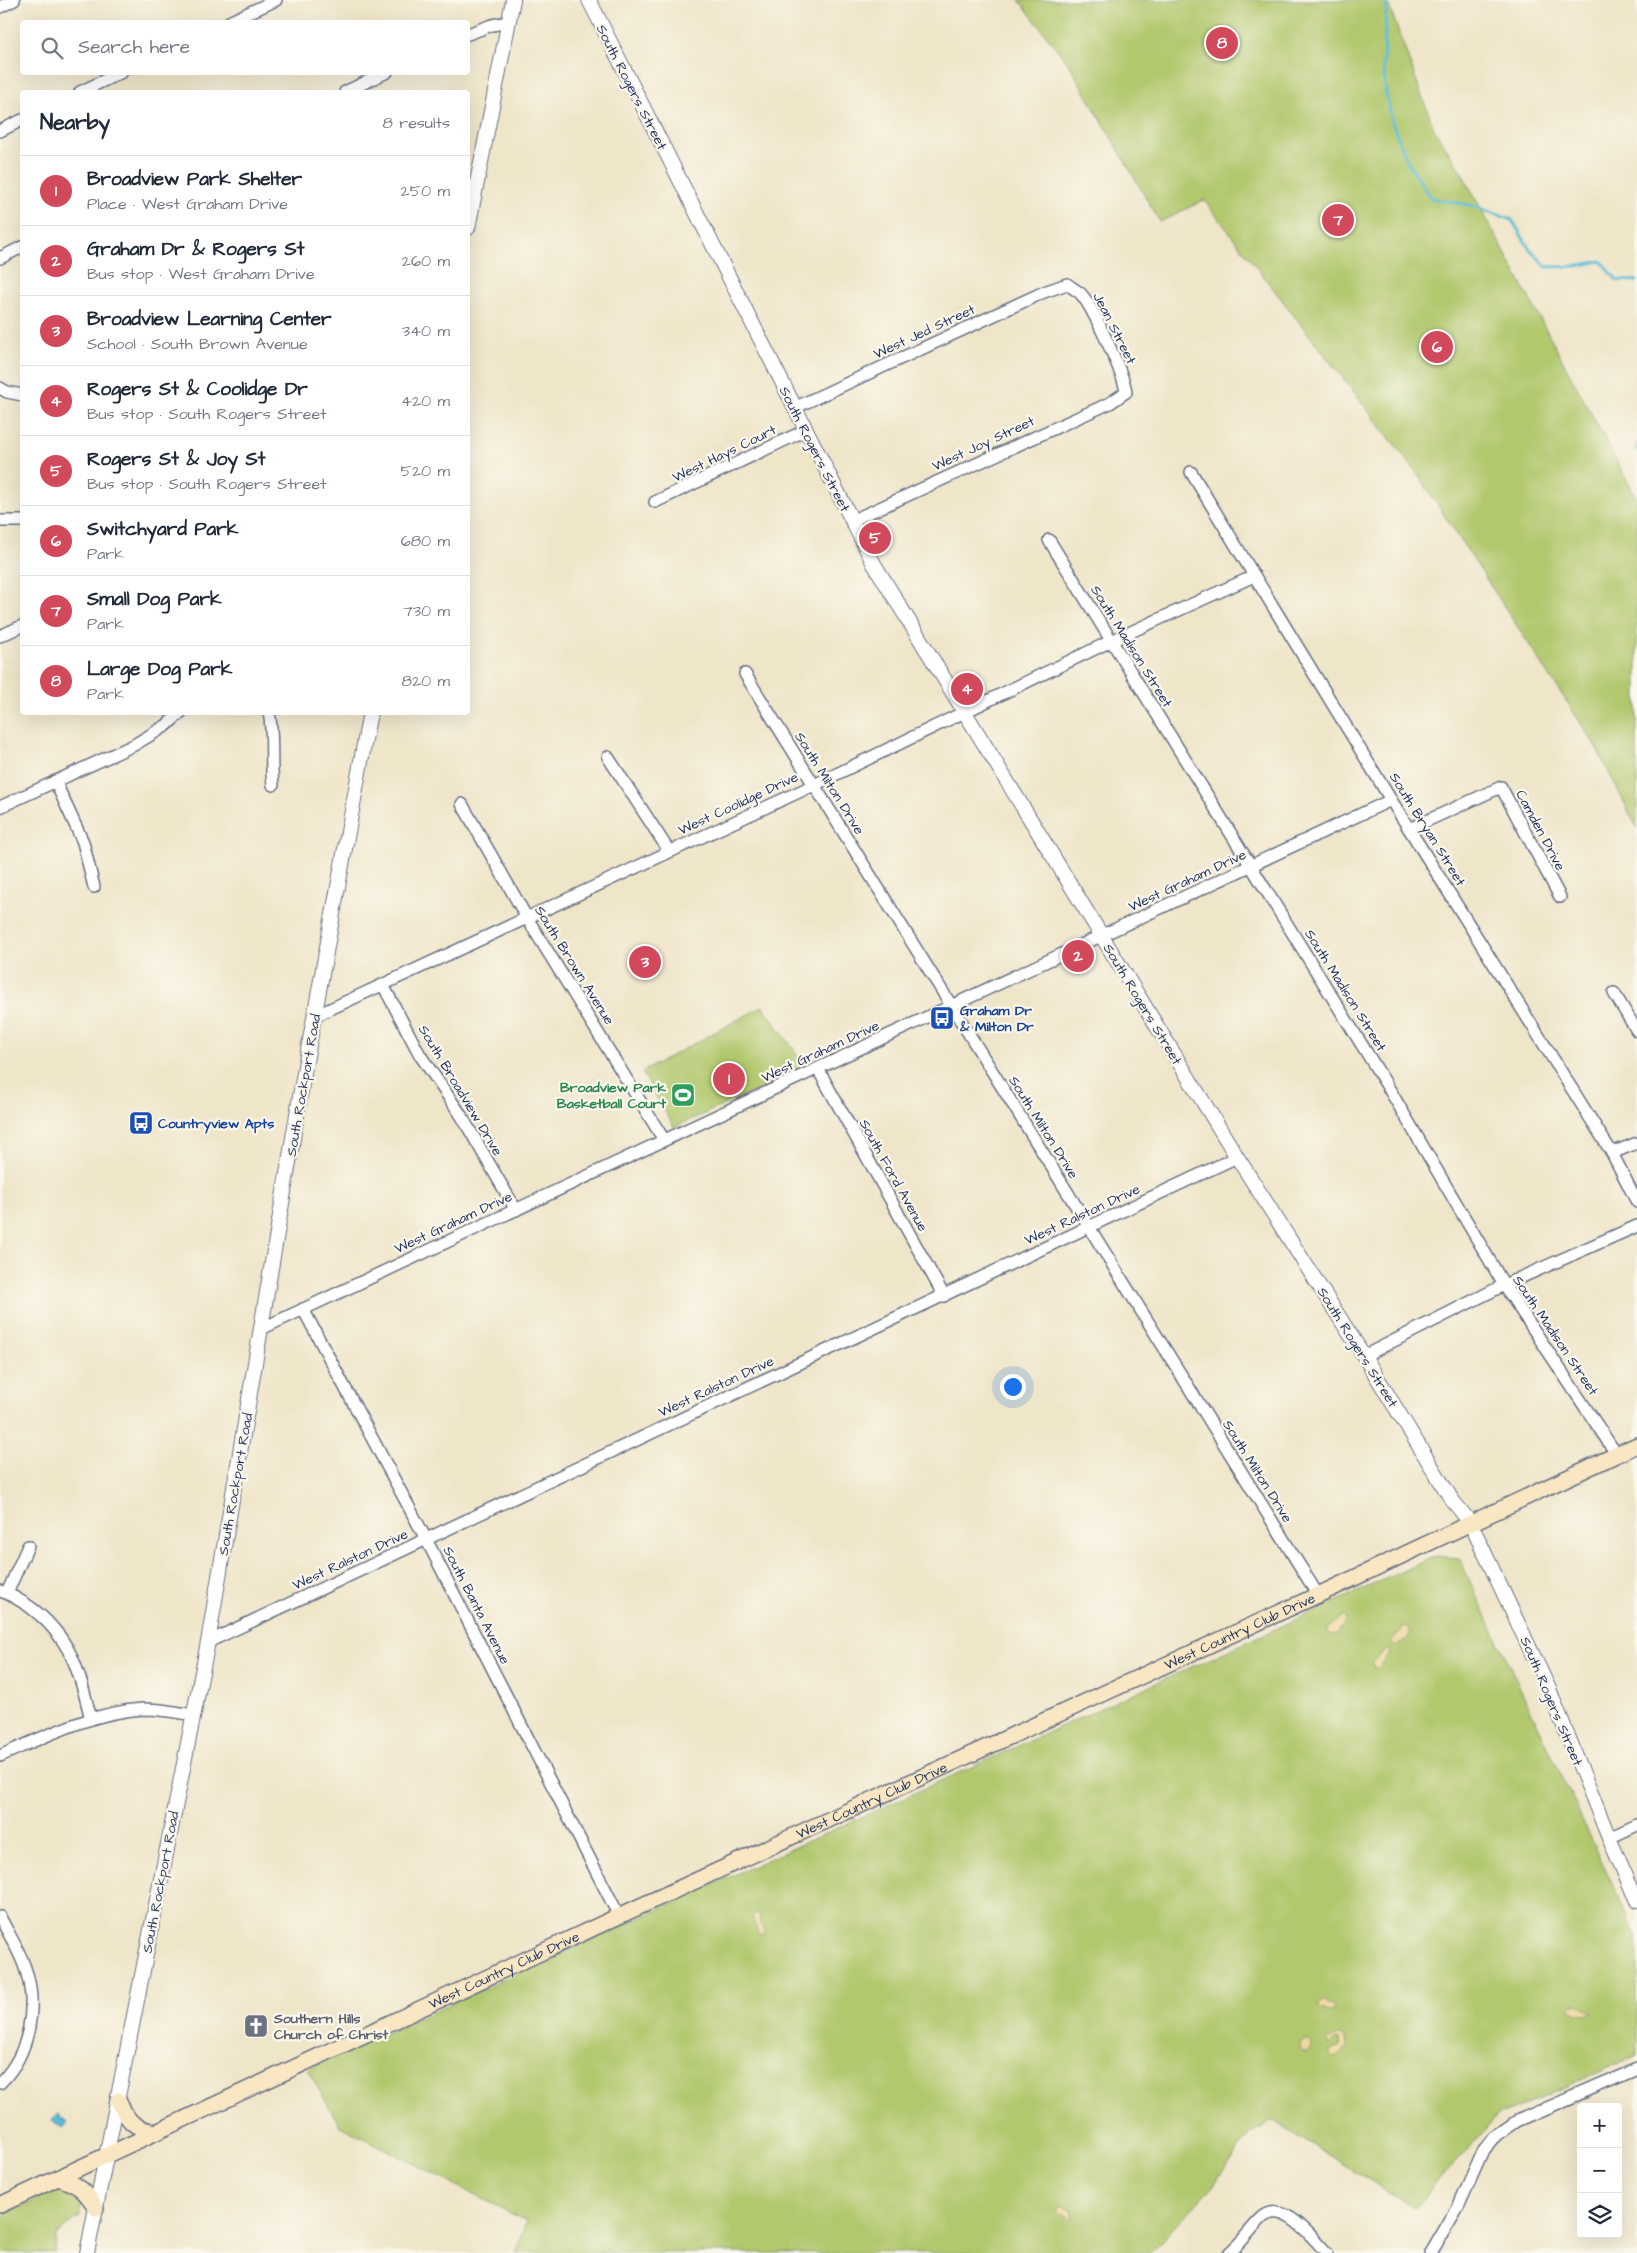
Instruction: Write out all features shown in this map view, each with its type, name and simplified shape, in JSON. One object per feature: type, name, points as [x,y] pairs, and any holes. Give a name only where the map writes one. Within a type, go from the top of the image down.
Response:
[{"type":"main road","name":"West Country Club Drive","points":[[0,2205],[619,1916],[1318,1595],[1637,1445]]},
{"type":"main road","points":[[118,2100],[131,2123],[144,2130],[156,2132]]},
{"type":"main road","points":[[58,2178],[80,2186],[88,2194],[96,2208]]},
{"type":"street","points":[[0,7],[14,0]]},
{"type":"street","points":[[233,20],[276,0]]},
{"type":"street","points":[[470,206],[513,0]]},
{"type":"street","name":"South Rogers Street","points":[[589,0],[874,564],[1236,1157],[1364,1356],[1452,1500],[1470,1522],[1550,1689],[1609,1838],[1637,1901]]},
{"type":"street","points":[[470,33],[492,25],[509,22]]},
{"type":"street","points":[[84,90],[116,75]]},
{"type":"street","points":[[349,90],[381,75]]},
{"type":"street","points":[[0,132],[20,121]]},
{"type":"street","points":[[0,258],[20,248]]},
{"type":"street","name":"West Jed Street","points":[[794,408],[1044,292],[1067,284]]},
{"type":"street","name":"Jean Street","points":[[1067,284],[1081,294],[1091,310],[1124,379],[1126,392]]},
{"type":"street","points":[[0,388],[7,392],[20,395]]},
{"type":"street","name":"West Joy Street","points":[[851,521],[1110,403],[1126,392]]},
{"type":"street","name":"West Hays Court","points":[[655,502],[806,430]]},
{"type":"street","name":"South Bryan Street","points":[[1191,472],[1391,800],[1612,1153],[1637,1202]]},
{"type":"street","points":[[0,521],[20,521]]},
{"type":"street","name":"South Madison Street","points":[[1049,540],[1392,1092],[1504,1285],[1617,1455]]},
{"type":"street","name":"West Coolidge Drive","points":[[315,1016],[814,784],[1111,641],[1254,576]]},
{"type":"street","points":[[0,636],[20,627]]},
{"type":"street","name":"South Milton Drive","points":[[745,674],[1318,1595]]},
{"type":"street","points":[[0,807],[151,736],[177,715]]},
{"type":"street","points":[[270,715],[273,733],[270,765],[273,784]]},
{"type":"street","name":"South Rockport Road","points":[[87,2253],[208,1642],[315,1016],[369,715]]},
{"type":"street","points":[[608,758],[669,851]]},
{"type":"street","points":[[55,781],[83,842],[94,887]]},
{"type":"street","name":"Camden Drive","points":[[1409,829],[1501,787],[1560,897]]},
{"type":"street","name":"West Graham Drive","points":[[261,1328],[952,1007],[1391,800]]},
{"type":"street","name":"South Brown Avenue","points":[[462,804],[527,918],[664,1140]]},
{"type":"street","name":"South Broadview Drive","points":[[383,985],[420,1056],[461,1115],[516,1210]]},
{"type":"street","points":[[1614,993],[1637,1031]]},
{"type":"street","name":"South Ford Avenue","points":[[818,1069],[944,1296]]},
{"type":"street","points":[[1612,1153],[1637,1143]]},
{"type":"street","name":"West Ralston Drive","points":[[208,1642],[1090,1228],[1236,1157]]},
{"type":"street","points":[[1364,1356],[1504,1285],[1637,1226]]},
{"type":"street","name":"South Banta Avenue","points":[[303,1309],[426,1539],[619,1916]]},
{"type":"street","points":[[28,1546],[3,1592],[39,1614],[66,1644],[79,1670],[91,1719]]},
{"type":"street","points":[[0,1756],[108,1713],[145,1709],[193,1714]]},
{"type":"street","points":[[1609,1838],[1637,1825]]},
{"type":"street","points":[[0,1917],[25,1967],[31,2000],[28,2034],[22,2049],[0,2083]]},
{"type":"street","points":[[1431,2253],[1459,2205],[1482,2151],[1493,2138],[1517,2121],[1637,2069]]},
{"type":"street","points":[[1237,2251],[1262,2217],[1270,2212],[1285,2214],[1327,2253]]},
{"type":"green space","points":[[1019,0],[1387,0],[1434,129],[1462,173],[1637,499],[1637,828],[1595,745],[1416,472],[1204,200],[1160,222],[1070,66]]},
{"type":"green space","points":[[763,1006],[807,1068],[674,1127],[642,1072]]},
{"type":"green space","points":[[1436,1556],[1459,1558],[1637,1936],[1637,2055],[1498,2116],[1414,2207],[1272,2121],[1251,2133],[1214,2184],[1150,2253],[516,2253],[526,2221],[340,2126],[307,2069]]},
{"type":"green space","points":[[70,2188],[83,2199],[79,2218],[72,2221],[56,2235],[55,2253],[0,2253],[0,2217],[60,2189]]},
{"type":"sand","points":[[1344,1615],[1346,1616],[1346,1621],[1337,1634],[1330,1635],[1327,1630]]},
{"type":"sand","points":[[1402,1627],[1407,1628],[1410,1633],[1408,1638],[1395,1646],[1392,1644],[1392,1640],[1401,1631]]},
{"type":"sand","points":[[1387,1649],[1390,1654],[1379,1668],[1374,1668],[1372,1663]]},
{"type":"sand","points":[[756,1913],[760,1915],[759,1921],[765,1930],[760,1936],[752,1917]]},
{"type":"sand","points":[[1325,2001],[1334,2008],[1332,2013],[1318,2007],[1321,2002]]},
{"type":"sand","points":[[1577,2003],[1593,2012],[1589,2014],[1577,2013],[1569,2008]]},
{"type":"sand","points":[[1343,2035],[1348,2047],[1336,2058],[1332,2057],[1330,2051],[1341,2046],[1340,2040],[1336,2039],[1330,2045],[1327,2040]]},
{"type":"sand","points":[[1306,2040],[1312,2046],[1306,2052],[1300,2046]]},
{"type":"sand","points":[[1061,2206],[1071,2210],[1073,2219],[1057,2213],[1058,2208]]},
{"type":"water","points":[[57,2114],[67,2122],[62,2128],[52,2120]]},
{"type":"waterway","points":[[1387,0],[1383,66],[1386,94],[1393,125],[1407,161],[1431,198],[1474,206],[1512,220],[1529,248],[1547,267],[1576,266],[1601,261],[1617,280],[1637,281]]},
{"type":"waterway","points":[[1637,444],[1637,450]]},
{"type":"place","name":"Large Dog Park","points":[[1222,43]]},
{"type":"place","name":"Small Dog Park","points":[[1338,220]]},
{"type":"place","name":"Switchyard Park","points":[[1437,347]]},
{"type":"place","name":"Rogers St & Joy St","points":[[875,538]]},
{"type":"place","name":"Rogers St & Coolidge Dr","points":[[967,689]]},
{"type":"place","name":"Graham Dr & Rogers St","points":[[1078,956]]},
{"type":"place","name":"Broadview Learning Center","points":[[645,962]]},
{"type":"place","name":"Graham Dr & Milton Dr","points":[[942,1018]]},
{"type":"place","name":"Broadview Park Shelter","points":[[729,1079]]},
{"type":"place","name":"Broadview Park Basketball Court","points":[[683,1095]]},
{"type":"place","name":"Countryview Apts","points":[[141,1123]]},
{"type":"place","name":"Southern Hills Church of Christ","points":[[256,2026]]}]
